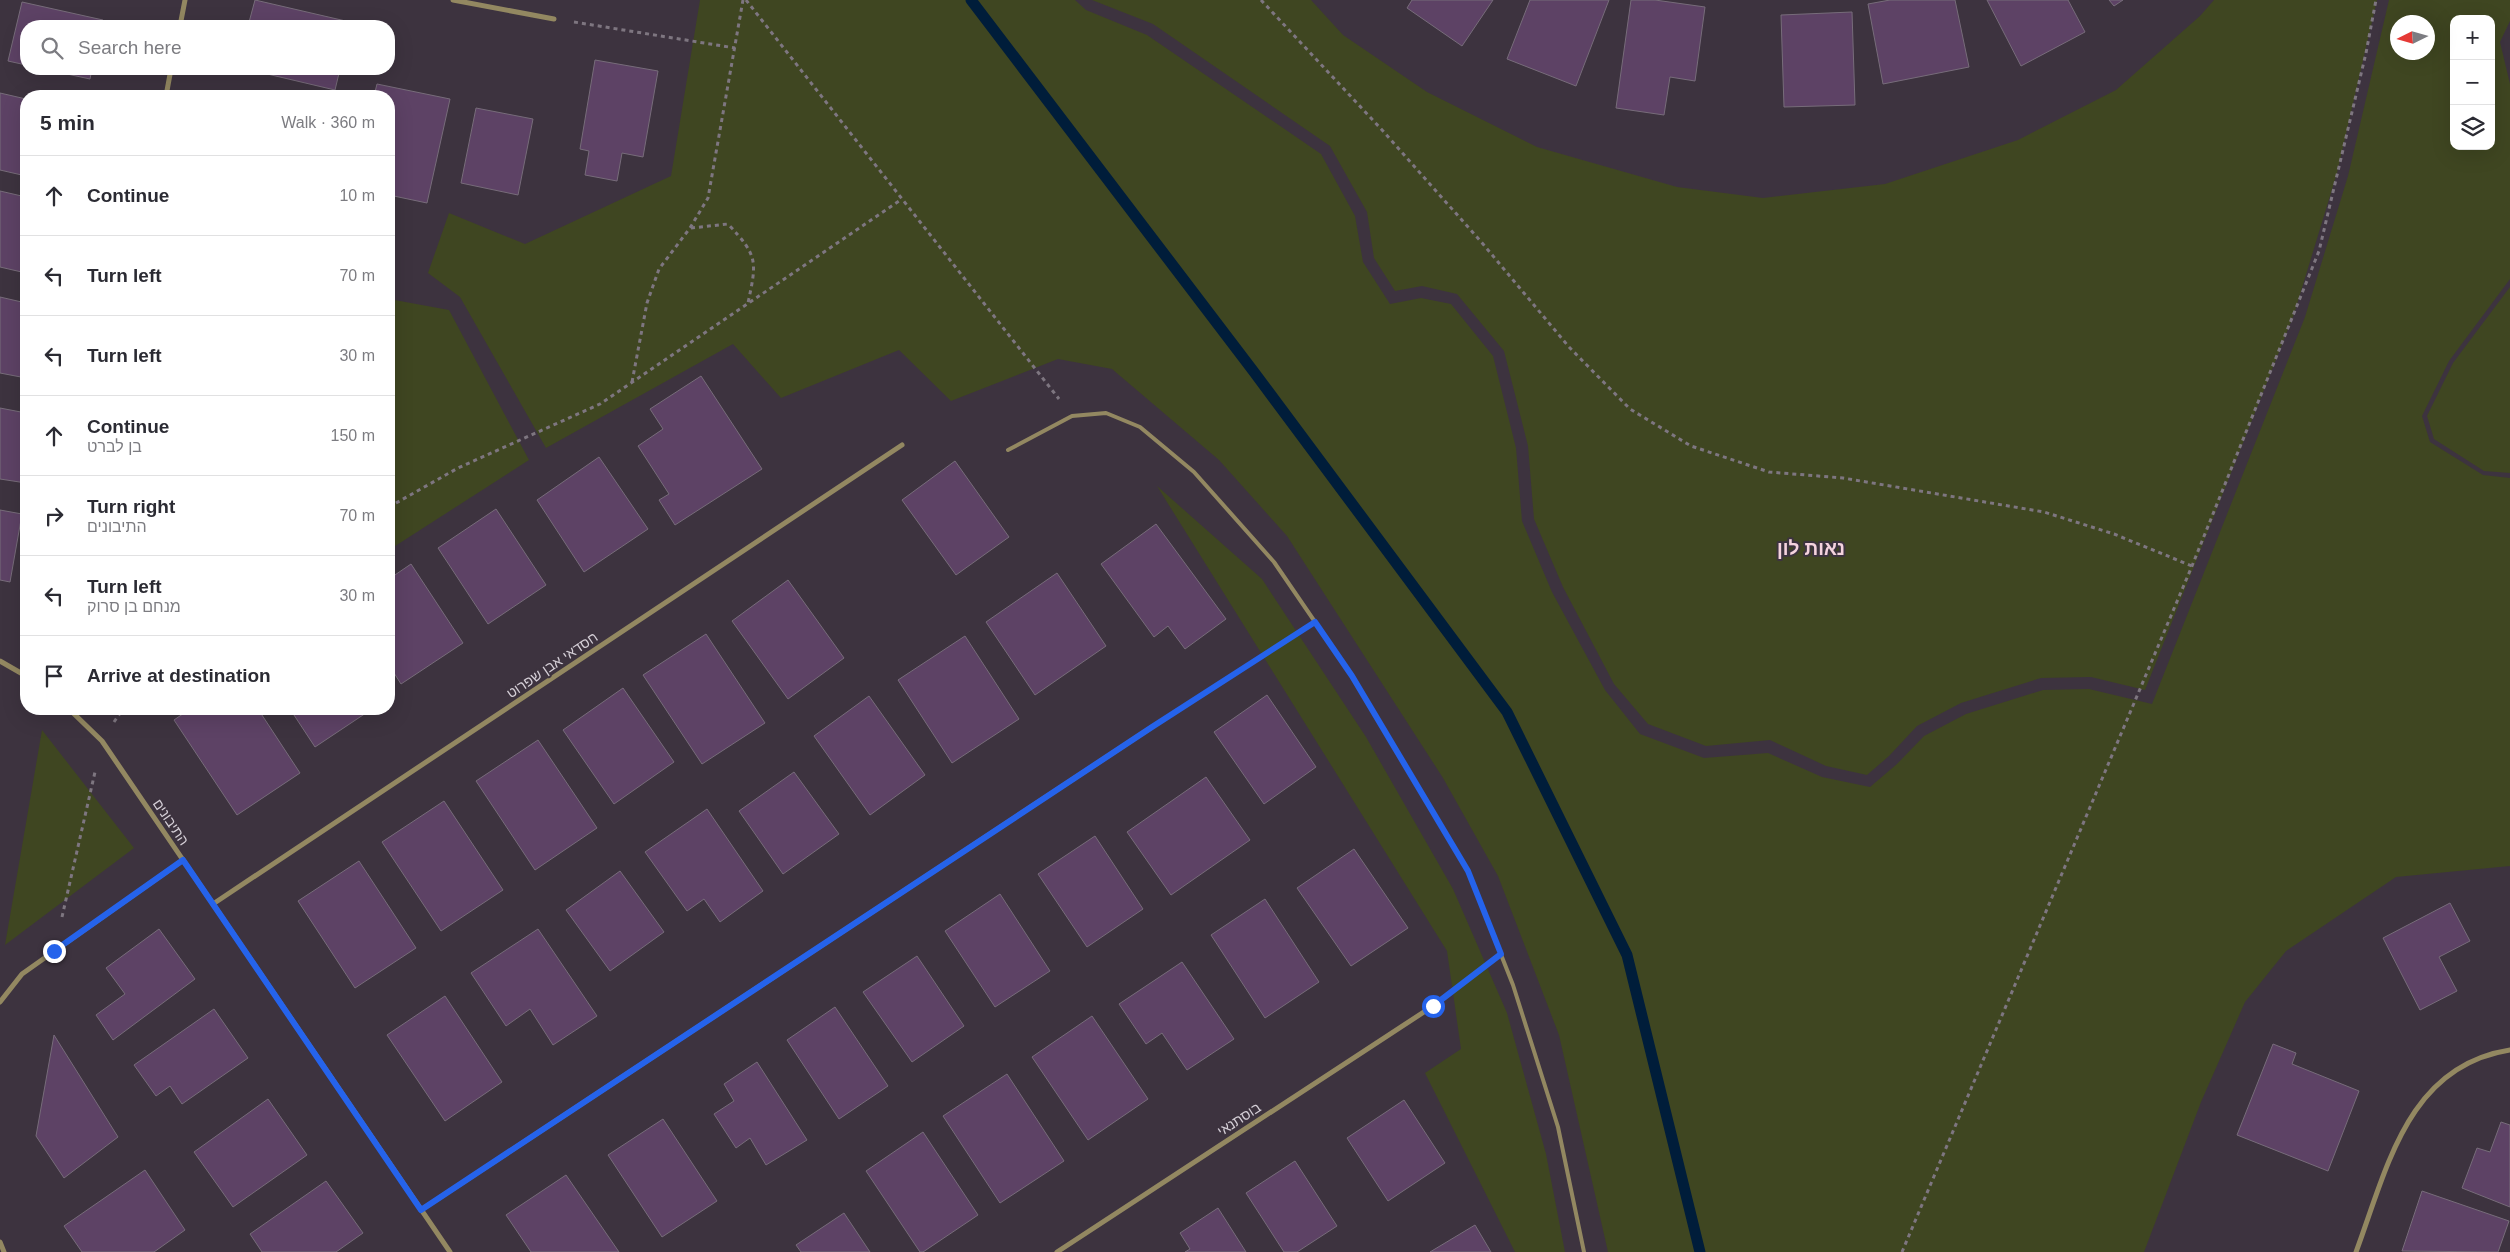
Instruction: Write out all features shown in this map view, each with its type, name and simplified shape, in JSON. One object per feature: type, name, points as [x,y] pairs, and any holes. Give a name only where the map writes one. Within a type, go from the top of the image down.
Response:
[{"type":"street","points":[[181,20],[185,0]]},
{"type":"street","points":[[453,0],[554,19]]},
{"type":"street","points":[[167,90],[170,75]]},
{"type":"street","name":"חסדאי אבן שפרוט","points":[[214,904],[902,445]]},
{"type":"street","points":[[0,661],[20,673]]},
{"type":"street","name":"התיבונים","points":[[75,715],[102,741],[450,1252]]},
{"type":"street","points":[[421,1210],[1152,727]]},
{"type":"street","points":[[0,1002],[22,974],[183,860]]},
{"type":"street","name":"בוסתנאי","points":[[1057,1252],[1433,1006]]},
{"type":"street","points":[[2356,1252],[2395,1147],[2422,1100],[2441,1081],[2463,1065],[2482,1057],[2510,1050]]},
{"type":"street","points":[[0,1242],[4,1252]]},
{"type":"lane","points":[[1008,450],[1072,416],[1106,412],[1140,427],[1194,472],[1274,562],[1352,676],[1468,871],[1513,984],[1558,1127],[1584,1252]]},
{"type":"path","points":[[632,382],[647,303],[659,270],[690,228],[708,198],[745,0]]},
{"type":"path","points":[[745,0],[1072,416]]},
{"type":"path","points":[[1261,0],[1484,244],[1569,347],[1630,409],[1683,442],[1769,472],[1843,478],[2044,512],[2114,534],[2192,566]]},
{"type":"path","points":[[1902,1252],[2192,566],[2319,251],[2366,53],[2376,0]]},
{"type":"path","points":[[554,19],[735,48]]},
{"type":"path","points":[[395,504],[458,468],[600,404],[902,199]]},
{"type":"path","points":[[690,228],[728,224],[748,245],[755,270],[748,304]]},
{"type":"path","points":[[1152,727],[1315,622]]},
{"type":"path","points":[[54,951],[102,741]]},
{"type":"path","points":[[1433,1006],[1501,954]]},
{"type":"green space","points":[[700,0],[1075,0],[1086,10],[1147,35],[1321,154],[1355,216],[1363,262],[1390,304],[1421,298],[1451,304],[1493,356],[1516,448],[1522,521],[1552,592],[1605,690],[1640,734],[1704,758],[1768,753],[1822,777],[1870,787],[1897,764],[1924,736],[1966,714],[2043,690],[2089,689],[2152,704],[2305,317],[2348,176],[2389,0],[2510,0],[2510,21],[2500,42],[2510,84],[2510,279],[2449,361],[2422,416],[2430,442],[2483,475],[2510,478],[2510,866],[2396,877],[2286,951],[2245,1002],[2201,1102],[2144,1252],[1608,1252],[1559,1035],[1498,876],[1443,778],[1287,536],[1219,460],[1112,369],[1058,359],[951,401],[899,350],[781,398],[733,344],[546,448],[460,297],[428,273],[449,213],[525,244],[671,176]]},
{"type":"green space","points":[[1092,0],[1311,0],[1343,35],[1427,92],[1537,147],[1677,187],[1763,198],[1885,184],[2018,140],[2116,90],[2200,16],[2214,0],[2377,0],[2337,173],[2294,314],[2145,690],[2091,677],[2041,678],[1961,703],[1917,726],[1889,756],[1867,775],[1826,766],[1770,740],[1706,746],[1648,724],[1614,684],[1563,587],[1534,519],[1528,446],[1504,351],[1457,294],[1422,286],[1395,291],[1374,258],[1367,212],[1330,146],[1153,24]]},
{"type":"green space","points":[[2510,287],[2510,473],[2484,471],[2434,439],[2427,416],[2453,363]]},
{"type":"green space","points":[[395,300],[449,310],[529,460],[395,546]]},
{"type":"green space","points":[[1157,486],[1262,579],[1366,737],[1453,889],[1507,1013],[1546,1154],[1565,1252],[1515,1252],[1425,1073],[1461,1049],[1447,951]]},
{"type":"green space","points":[[42,730],[134,848],[5,945]]},
{"type":"building","points":[[255,0],[341,20],[250,20]]},
{"type":"building","points":[[1412,0],[1493,0],[1462,46],[1407,8]]},
{"type":"building","points":[[1530,0],[1609,0],[1576,86],[1507,59]]},
{"type":"building","points":[[1631,0],[1655,0],[1705,7],[1695,81],[1670,77],[1664,115],[1616,108]]},
{"type":"building","points":[[1890,0],[1955,0],[1969,67],[1883,84],[1868,4]]},
{"type":"building","points":[[1987,0],[2068,0],[2085,32],[2021,66]]},
{"type":"building","points":[[2109,0],[2123,0],[2114,6]]},
{"type":"building","points":[[22,2],[103,20],[20,20],[20,64],[8,61]]},
{"type":"building","points":[[1852,12],[1855,105],[1784,107],[1781,15]]},
{"type":"building","points":[[595,60],[658,71],[643,157],[622,153],[617,181],[585,175],[589,151],[580,149]]},
{"type":"building","points":[[72,75],[91,75],[90,79]]},
{"type":"building","points":[[271,75],[339,75],[335,90]]},
{"type":"building","points":[[377,84],[450,99],[427,203],[395,196],[395,90],[376,90]]},
{"type":"building","points":[[0,93],[20,98],[20,175],[0,170]]},
{"type":"building","points":[[476,108],[533,119],[518,195],[461,183]]},
{"type":"building","points":[[0,191],[20,196],[20,272],[0,267]]},
{"type":"building","points":[[0,297],[20,302],[20,377],[0,373]]},
{"type":"building","points":[[701,376],[762,469],[675,525],[659,500],[669,494],[638,446],[663,429],[650,409]]},
{"type":"building","points":[[0,408],[20,412],[20,482],[0,479]]},
{"type":"building","points":[[599,457],[648,529],[584,572],[537,500]]},
{"type":"building","points":[[955,461],[1009,537],[956,575],[902,500]]},
{"type":"building","points":[[496,509],[546,585],[488,624],[438,548]]},
{"type":"building","points":[[0,510],[20,514],[20,525],[10,582],[0,580]]},
{"type":"building","points":[[1156,524],[1226,619],[1185,649],[1168,626],[1154,637],[1101,564]]},
{"type":"building","points":[[411,564],[463,643],[401,684],[395,674],[395,575]]},
{"type":"building","points":[[1057,573],[1106,646],[1035,695],[986,622]]},
{"type":"building","points":[[788,580],[844,658],[788,699],[732,621]]},
{"type":"building","points":[[706,634],[765,723],[702,764],[643,675]]},
{"type":"building","points":[[965,636],[1019,719],[952,763],[898,680]]},
{"type":"building","points":[[623,688],[674,762],[614,804],[563,730]]},
{"type":"building","points":[[1267,695],[1316,767],[1264,804],[1214,732]]},
{"type":"building","points":[[869,696],[925,775],[870,815],[814,736]]},
{"type":"building","points":[[181,715],[262,715],[300,773],[237,815],[174,720]]},
{"type":"building","points":[[294,715],[363,715],[315,747]]},
{"type":"building","points":[[538,740],[597,828],[535,870],[476,781]]},
{"type":"building","points":[[794,772],[839,834],[783,874],[739,811]]},
{"type":"building","points":[[1206,777],[1250,840],[1171,895],[1127,832]]},
{"type":"building","points":[[444,801],[503,890],[441,931],[382,842]]},
{"type":"building","points":[[707,809],[763,891],[720,922],[704,899],[687,911],[645,852]]},
{"type":"building","points":[[1095,836],[1143,909],[1087,947],[1038,874]]},
{"type":"building","points":[[1354,849],[1408,928],[1351,966],[1297,888]]},
{"type":"building","points":[[359,861],[416,948],[355,988],[298,901]]},
{"type":"building","points":[[620,871],[664,932],[610,971],[566,910]]},
{"type":"building","points":[[1000,894],[1050,971],[995,1007],[945,931]]},
{"type":"building","points":[[1265,899],[1319,982],[1265,1018],[1211,935]]},
{"type":"building","points":[[2450,903],[2470,941],[2439,957],[2457,991],[2420,1010],[2383,938]]},
{"type":"building","points":[[159,929],[195,979],[113,1040],[96,1015],[125,994],[106,968]]},
{"type":"building","points":[[538,929],[597,1016],[553,1045],[530,1009],[506,1026],[471,973]]},
{"type":"building","points":[[917,956],[964,1026],[912,1062],[863,992]]},
{"type":"building","points":[[1182,962],[1234,1039],[1187,1070],[1162,1033],[1146,1044],[1119,1004]]},
{"type":"building","points":[[445,996],[502,1082],[445,1121],[387,1035]]},
{"type":"building","points":[[835,1007],[888,1086],[839,1119],[787,1040]]},
{"type":"building","points":[[214,1009],[248,1058],[182,1104],[170,1086],[156,1096],[134,1065]]},
{"type":"building","points":[[1092,1016],[1148,1099],[1088,1140],[1032,1057]]},
{"type":"building","points":[[54,1035],[118,1137],[64,1178],[36,1136]]},
{"type":"building","points":[[2273,1044],[2296,1053],[2292,1064],[2359,1091],[2328,1171],[2237,1135]]},
{"type":"building","points":[[757,1062],[807,1140],[766,1165],[750,1138],[736,1148],[714,1114],[734,1101],[724,1084]]},
{"type":"building","points":[[1007,1074],[1064,1161],[1000,1203],[943,1116]]},
{"type":"building","points":[[268,1099],[307,1155],[233,1207],[194,1152]]},
{"type":"building","points":[[1404,1100],[1445,1163],[1388,1201],[1347,1138]]},
{"type":"building","points":[[663,1119],[717,1201],[662,1237],[608,1155]]},
{"type":"building","points":[[2501,1122],[2510,1125],[2510,1207],[2462,1188],[2477,1148],[2490,1152]]},
{"type":"building","points":[[923,1132],[978,1215],[923,1252],[920,1252],[866,1171]]},
{"type":"building","points":[[1295,1161],[1337,1226],[1297,1252],[1284,1252],[1246,1193]]},
{"type":"building","points":[[145,1170],[185,1230],[154,1252],[82,1252],[64,1226]]},
{"type":"building","points":[[566,1175],[619,1252],[531,1252],[506,1215]]},
{"type":"building","points":[[326,1181],[363,1233],[336,1252],[262,1252],[250,1234]]},
{"type":"building","points":[[2422,1191],[2509,1221],[2498,1252],[2402,1251]]},
{"type":"building","points":[[1218,1208],[1246,1252],[1185,1252],[1190,1249],[1180,1233]]},
{"type":"building","points":[[844,1213],[870,1252],[801,1252],[796,1245]]},
{"type":"building","points":[[1475,1225],[1491,1252],[1430,1252]]},
{"type":"waterway","points":[[971,0],[1254,372],[1507,712],[1627,955],[1700,1252]]},
{"type":"district","name":"נאות לון","points":[[1811,548]]},
{"type":"route","points":[[54,951],[183,860],[421,1210],[1152,727],[1315,622],[1352,676],[1468,871],[1501,954],[1433,1006]]}]
